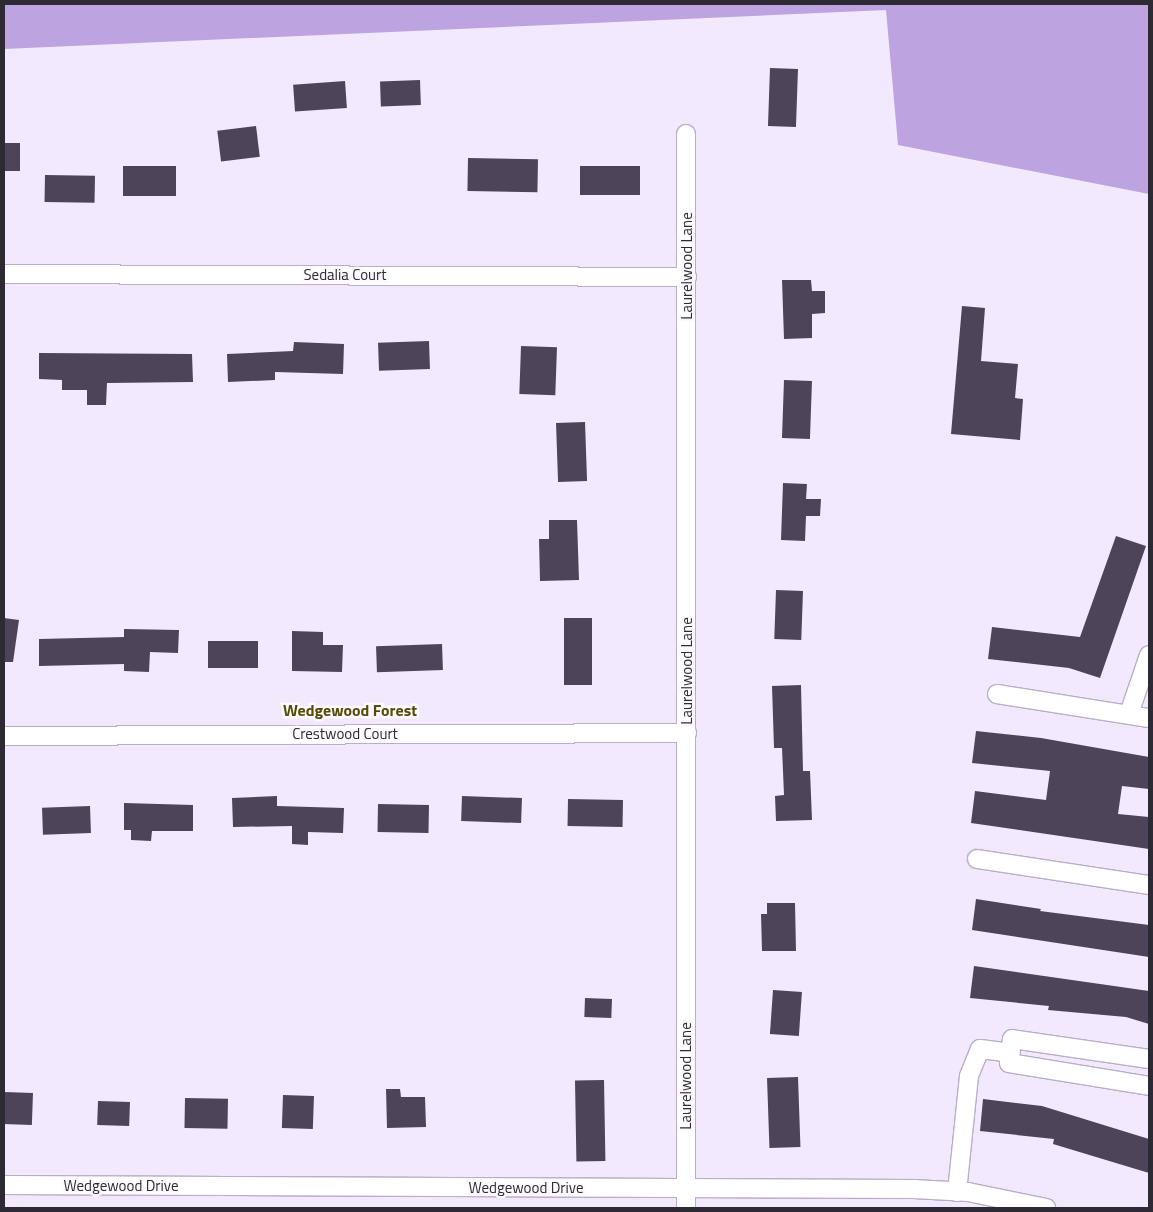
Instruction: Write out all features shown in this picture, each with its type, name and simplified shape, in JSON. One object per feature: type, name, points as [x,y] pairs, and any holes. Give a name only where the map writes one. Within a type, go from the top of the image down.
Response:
[{"type":"street","name":"Laurelwood Lane","points":[[686,134],[686,1208]]},
{"type":"street","name":"Sedalia Court","points":[[4,274],[687,277]]},
{"type":"street","points":[[1129,714],[1149,655]]},
{"type":"street","points":[[997,694],[1149,718]]},
{"type":"street","name":"Crestwood Court","points":[[4,736],[687,733]]},
{"type":"street","points":[[977,860],[1149,885]]},
{"type":"street","points":[[1149,1059],[1012,1039],[1009,1063],[1149,1086]]},
{"type":"street","points":[[957,1192],[969,1076],[980,1049],[1011,1053]]},
{"type":"street","name":"Wedgewood Drive","points":[[4,1185],[914,1189],[957,1192],[1046,1208]]},
{"type":"shaded area","points":[[4,4],[1149,4],[1149,194],[898,145],[886,10],[4,49]]},
{"type":"building","points":[[770,68],[798,69],[796,127],[768,126]]},
{"type":"building","points":[[420,80],[421,105],[381,106],[380,81]]},
{"type":"building","points":[[345,81],[347,108],[295,112],[293,85]]},
{"type":"building","points":[[256,126],[260,157],[221,162],[217,131]]},
{"type":"building","points":[[4,143],[20,143],[20,171],[4,171]]},
{"type":"building","points":[[468,158],[538,159],[537,192],[467,191]]},
{"type":"building","points":[[123,166],[176,166],[176,196],[123,196]]},
{"type":"building","points":[[580,166],[640,166],[640,195],[580,195]]},
{"type":"building","points":[[45,175],[95,176],[95,203],[45,202]]},
{"type":"building","points":[[782,280],[811,280],[812,291],[825,291],[825,313],[812,314],[812,338],[784,339]]},
{"type":"building","points":[[962,306],[985,308],[981,361],[1018,364],[1015,398],[1023,399],[1020,440],[951,434]]},
{"type":"building","points":[[429,341],[430,369],[379,371],[378,343]]},
{"type":"building","points":[[294,342],[344,344],[343,374],[275,372],[275,380],[228,382],[227,354],[293,351]]},
{"type":"building","points":[[521,346],[557,347],[555,395],[519,394]]},
{"type":"building","points":[[39,353],[192,354],[193,382],[107,383],[106,405],[87,405],[87,390],[62,390],[62,380],[39,379]]},
{"type":"building","points":[[784,380],[812,381],[810,439],[782,438]]},
{"type":"building","points":[[585,422],[587,481],[558,482],[556,423]]},
{"type":"building","points":[[783,483],[807,484],[806,499],[821,499],[820,516],[806,516],[805,541],[781,540]]},
{"type":"building","points":[[549,520],[577,520],[579,580],[540,581],[539,539],[549,539]]},
{"type":"building","points":[[1116,536],[1146,546],[1100,678],[1069,668],[988,659],[992,627],[1080,637]]},
{"type":"building","points":[[776,590],[803,591],[801,640],[774,639]]},
{"type":"building","points":[[4,618],[19,620],[13,662],[4,662]]},
{"type":"building","points":[[564,618],[592,618],[592,685],[564,685]]},
{"type":"building","points":[[124,629],[179,630],[178,653],[150,652],[149,672],[124,671],[124,664],[39,666],[39,639],[124,637]]},
{"type":"building","points":[[292,631],[323,632],[323,645],[343,645],[342,672],[292,671]]},
{"type":"building","points":[[208,641],[258,641],[258,668],[208,668]]},
{"type":"building","points":[[442,644],[443,670],[377,672],[376,646]]},
{"type":"building","points":[[801,685],[803,771],[810,771],[812,820],[776,821],[775,796],[784,795],[782,748],[774,748],[772,686]]},
{"type":"building","points":[[976,731],[1041,738],[1149,757],[1149,789],[1122,786],[1118,814],[1149,817],[1149,849],[971,823],[975,791],[1046,800],[1050,771],[972,763]]},
{"type":"building","points":[[277,796],[277,806],[344,808],[343,833],[308,832],[308,845],[292,844],[292,826],[233,827],[232,798]]},
{"type":"building","points":[[462,796],[522,798],[521,823],[461,821]]},
{"type":"building","points":[[568,799],[623,800],[623,827],[568,826]]},
{"type":"building","points":[[124,803],[193,805],[193,831],[152,831],[151,841],[131,840],[131,830],[124,830]]},
{"type":"building","points":[[378,804],[429,805],[429,833],[378,832]]},
{"type":"building","points":[[90,806],[91,833],[43,835],[42,808]]},
{"type":"building","points":[[976,899],[1041,909],[1040,911],[1149,925],[1149,957],[972,930]]},
{"type":"building","points":[[767,903],[795,903],[796,951],[762,951],[761,914],[767,914]]},
{"type":"building","points":[[974,966],[1149,991],[1149,1024],[1126,1017],[1048,1010],[1049,1006],[970,998]]},
{"type":"building","points":[[773,990],[802,992],[799,1036],[770,1034]]},
{"type":"building","points":[[585,998],[612,999],[611,1018],[584,1017]]},
{"type":"building","points":[[798,1077],[800,1147],[769,1148],[767,1078]]},
{"type":"building","points":[[604,1080],[605,1161],[576,1161],[575,1081]]},
{"type":"building","points":[[386,1089],[400,1089],[401,1097],[425,1097],[426,1127],[387,1128]]},
{"type":"building","points":[[4,1092],[33,1093],[32,1125],[4,1124]]},
{"type":"building","points":[[283,1095],[314,1096],[313,1129],[282,1128]]},
{"type":"building","points":[[185,1098],[228,1099],[227,1129],[184,1128]]},
{"type":"building","points":[[983,1099],[1042,1106],[1149,1139],[1149,1173],[1053,1144],[1054,1139],[980,1131]]},
{"type":"building","points":[[98,1101],[130,1102],[129,1126],[97,1125]]},
{"type":"district","name":"Wedgewood Forest","points":[[350,710]]}]
